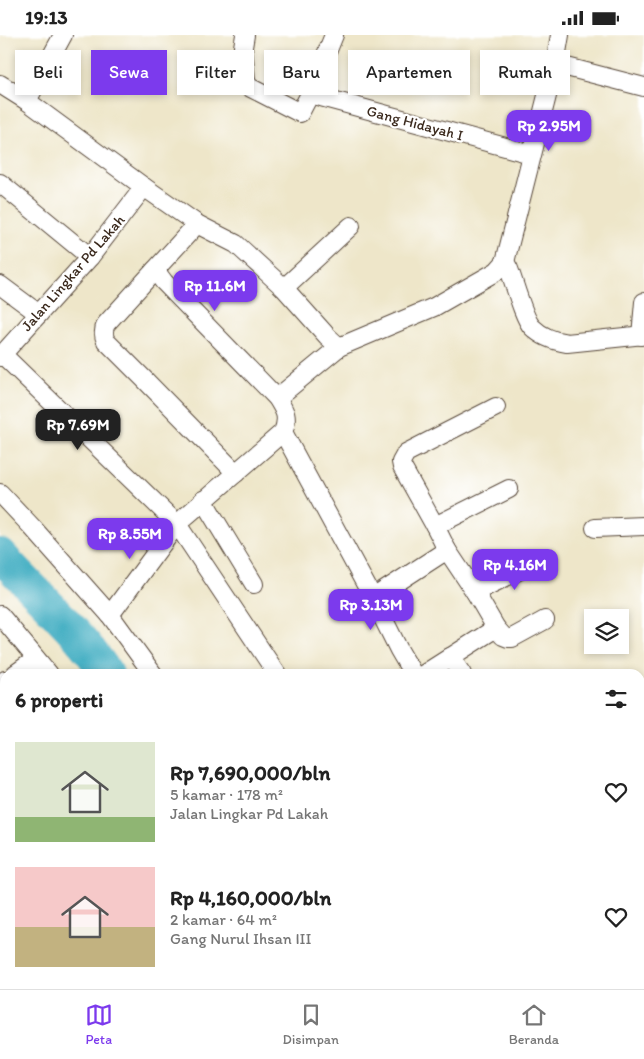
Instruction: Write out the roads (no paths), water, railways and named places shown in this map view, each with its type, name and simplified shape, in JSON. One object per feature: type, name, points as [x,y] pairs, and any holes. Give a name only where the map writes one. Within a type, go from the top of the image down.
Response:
[{"type":"street","points":[[27,101],[63,35]]},
{"type":"street","points":[[245,35],[243,47],[246,81],[249,87],[264,95]]},
{"type":"street","points":[[328,50],[334,35]]},
{"type":"street","points":[[557,50],[560,35]]},
{"type":"street","points":[[570,68],[644,87]]},
{"type":"street","points":[[0,84],[27,101],[197,224],[236,244],[284,288],[333,341]]},
{"type":"street","points":[[265,95],[300,113],[309,95]]},
{"type":"street","name":"Gang Hidayah I","points":[[314,95],[441,131],[532,154]]},
{"type":"street","points":[[501,267],[547,95]]},
{"type":"street","points":[[0,183],[90,257]]},
{"type":"street","name":"Jalan Lingkar Pd Lakah","points":[[1,356],[90,257],[144,187]]},
{"type":"street","points":[[197,224],[106,324],[104,337],[236,473]]},
{"type":"street","points":[[284,288],[351,226]]},
{"type":"street","points":[[278,399],[333,341],[434,307],[501,267],[510,269],[530,326],[543,337],[556,341],[567,343],[642,335],[644,302]]},
{"type":"street","points":[[110,615],[177,524],[283,432],[285,426],[286,413],[278,399],[164,282],[155,270]]},
{"type":"street","points":[[0,285],[39,314]]},
{"type":"street","points":[[1,356],[177,524],[274,669]]},
{"type":"street","points":[[496,407],[406,453],[402,457],[402,467],[447,550],[496,628],[503,636],[512,638],[545,620]]},
{"type":"street","points":[[283,432],[410,669]]},
{"type":"street","points":[[435,527],[510,489]]},
{"type":"street","points":[[0,493],[110,615],[149,669]]},
{"type":"street","points":[[204,500],[254,584]]},
{"type":"street","points":[[595,528],[644,526]]},
{"type":"street","points":[[372,598],[447,550]]},
{"type":"street","points":[[475,592],[541,560]]},
{"type":"street","points":[[0,615],[45,669]]},
{"type":"street","points":[[432,669],[496,628]]},
{"type":"street","points":[[450,657],[458,669]]},
{"type":"street","points":[[22,669],[36,659]]},
{"type":"waterway","points":[[0,555],[83,642],[103,669]]}]
